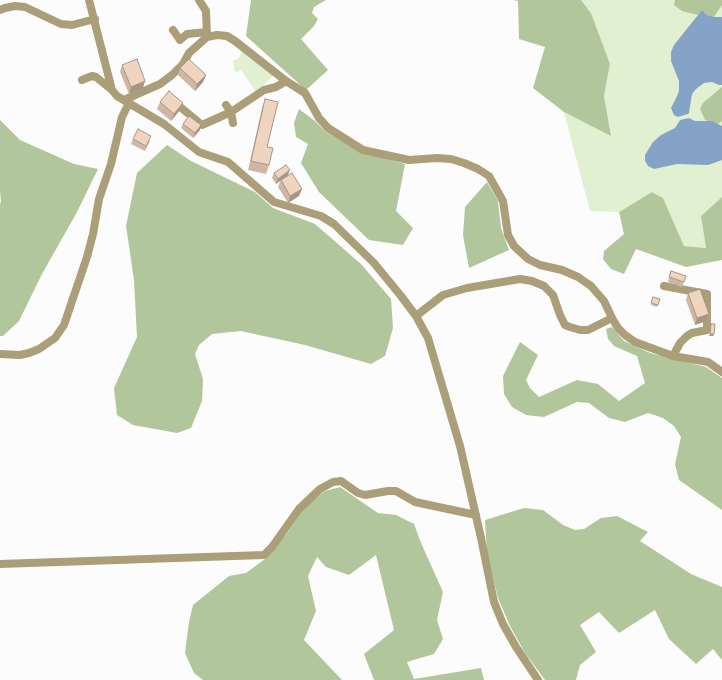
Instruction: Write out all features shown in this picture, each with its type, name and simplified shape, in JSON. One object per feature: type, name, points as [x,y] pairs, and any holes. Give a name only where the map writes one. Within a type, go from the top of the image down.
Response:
[{"type":"street","points":[[89,0],[112,90]]},
{"type":"street","points":[[0,354],[8,356],[20,355],[40,349],[55,338],[64,326],[87,257],[93,234],[99,198],[111,164],[126,102],[160,84],[172,75],[183,64],[189,53],[207,35],[206,10],[199,0]]},
{"type":"street","points":[[0,10],[15,6],[25,7],[60,24],[72,25],[95,19]]},
{"type":"street","points":[[173,30],[180,40],[187,34],[227,36],[304,93],[319,118],[328,128],[363,150],[409,160],[437,158],[451,159],[471,166],[489,176],[502,200],[508,235],[514,246],[528,259],[540,265],[562,270],[578,277],[591,286],[604,301],[612,318],[625,335],[635,342],[673,356],[708,362],[722,372]]},
{"type":"street","points":[[82,80],[92,76],[96,77],[117,96],[164,124],[199,152],[228,162],[274,202],[320,216],[334,224],[374,263],[401,296],[416,316],[428,338],[460,446],[494,602],[503,624],[538,680]]},
{"type":"street","points":[[166,95],[202,125],[264,90],[276,87],[286,81]]},
{"type":"street","points":[[229,109],[233,123]]},
{"type":"street","points":[[416,316],[442,295],[467,288],[520,279],[532,281],[544,286],[553,295],[565,325],[580,330],[588,330],[612,318]]},
{"type":"street","points":[[664,286],[707,294],[707,330],[692,333],[687,336],[680,343],[673,356]]},
{"type":"street","points":[[0,564],[264,555],[272,547],[299,509],[320,489],[333,482],[341,481],[358,493],[365,495],[396,491],[415,502],[476,515]]},
{"type":"green space","points":[[251,0],[326,0],[314,7],[312,13],[318,19],[314,26],[301,39],[328,70],[306,90],[246,36]]},
{"type":"green space","points":[[513,0],[581,0],[591,13],[610,64],[604,96],[611,136],[564,112],[533,88],[545,47],[519,39],[518,1]]},
{"type":"green space","points":[[581,0],[722,0],[722,197],[701,216],[706,248],[684,246],[663,198],[652,192],[619,212],[590,211],[564,112],[611,135],[604,96],[610,64],[591,13]]},
{"type":"green space","points":[[675,0],[722,0],[722,5],[714,17],[707,15],[702,10],[698,15],[682,11],[674,5]]},
{"type":"green space","points":[[242,50],[273,76],[256,92],[241,70],[235,73],[233,61],[239,58]]},
{"type":"green space","points":[[722,87],[722,121],[718,124],[705,120],[700,109],[703,103]]},
{"type":"green space","points":[[299,109],[315,121],[326,132],[361,152],[405,164],[396,211],[413,228],[403,245],[369,240],[319,192],[301,163],[308,144],[296,137],[294,123]]},
{"type":"green space","points":[[0,120],[20,140],[74,164],[98,169],[77,212],[42,274],[19,321],[3,336],[0,336]]},
{"type":"green space","points":[[167,145],[191,161],[255,192],[273,208],[315,224],[361,264],[391,299],[393,328],[385,356],[371,364],[305,345],[241,331],[212,334],[199,345],[195,354],[203,379],[202,401],[191,428],[177,433],[133,425],[117,415],[114,388],[137,337],[134,280],[126,226],[137,173]]},
{"type":"green space","points":[[487,182],[498,201],[501,228],[509,250],[469,268],[463,235],[465,207]]},
{"type":"green space","points":[[652,192],[663,198],[684,246],[706,248],[701,216],[722,197],[722,260],[686,267],[636,249],[624,274],[611,269],[603,259],[604,251],[624,234],[619,212]]},
{"type":"green space","points":[[612,327],[624,341],[650,353],[706,367],[722,378],[722,510],[679,480],[675,464],[681,437],[674,426],[663,418],[648,413],[625,422],[609,418],[589,403],[577,402],[544,417],[526,415],[512,407],[504,394],[503,376],[520,342],[538,355],[526,380],[530,388],[539,397],[577,380],[598,384],[619,401],[645,383],[637,356],[614,346],[608,339],[606,329]]},
{"type":"green space","points":[[340,487],[378,513],[396,515],[414,524],[443,592],[437,620],[443,639],[434,654],[407,662],[414,679],[481,668],[484,680],[374,680],[364,654],[394,630],[376,555],[349,575],[326,567],[317,557],[308,576],[316,611],[304,640],[342,680],[203,680],[194,673],[185,653],[193,605],[229,576],[246,573],[265,559],[288,532],[304,507],[325,491]]},
{"type":"green space","points":[[524,508],[543,510],[563,525],[575,530],[584,529],[601,518],[617,516],[648,532],[640,541],[691,574],[722,587],[722,660],[713,649],[696,664],[669,639],[655,610],[619,633],[599,612],[580,625],[596,652],[580,665],[576,680],[545,680],[525,653],[510,626],[498,598],[487,553],[485,520]]},
{"type":"water","points":[[702,10],[707,15],[722,17],[722,85],[712,82],[704,83],[692,94],[689,113],[678,117],[674,115],[671,108],[678,94],[679,81],[671,61],[671,52],[674,45]]},
{"type":"water","points":[[689,118],[695,121],[712,121],[722,126],[722,160],[708,165],[677,164],[654,169],[648,166],[645,161],[645,155],[653,142],[661,135],[675,128],[680,120]]},
{"type":"building","points":[[137,59],[145,81],[131,87],[122,65]]},
{"type":"building","points":[[189,59],[206,75],[197,84],[180,68]]},
{"type":"building","points":[[169,91],[183,103],[174,114],[160,102]]},
{"type":"building","points":[[265,99],[278,102],[267,147],[273,148],[269,165],[251,161]]},
{"type":"building","points":[[189,116],[201,125],[195,133],[183,124]]},
{"type":"building","points":[[138,129],[151,136],[146,146],[133,139]]},
{"type":"building","points":[[286,165],[290,170],[278,179],[274,173]]},
{"type":"building","points":[[292,173],[302,189],[290,196],[281,180]]},
{"type":"building","points":[[671,271],[686,276],[684,282],[669,277]]},
{"type":"building","points":[[700,289],[709,314],[697,318],[688,293]]},
{"type":"building","points":[[653,297],[660,299],[658,305],[651,303]]},
{"type":"building","points":[[711,324],[715,324],[714,334],[710,334]]}]
